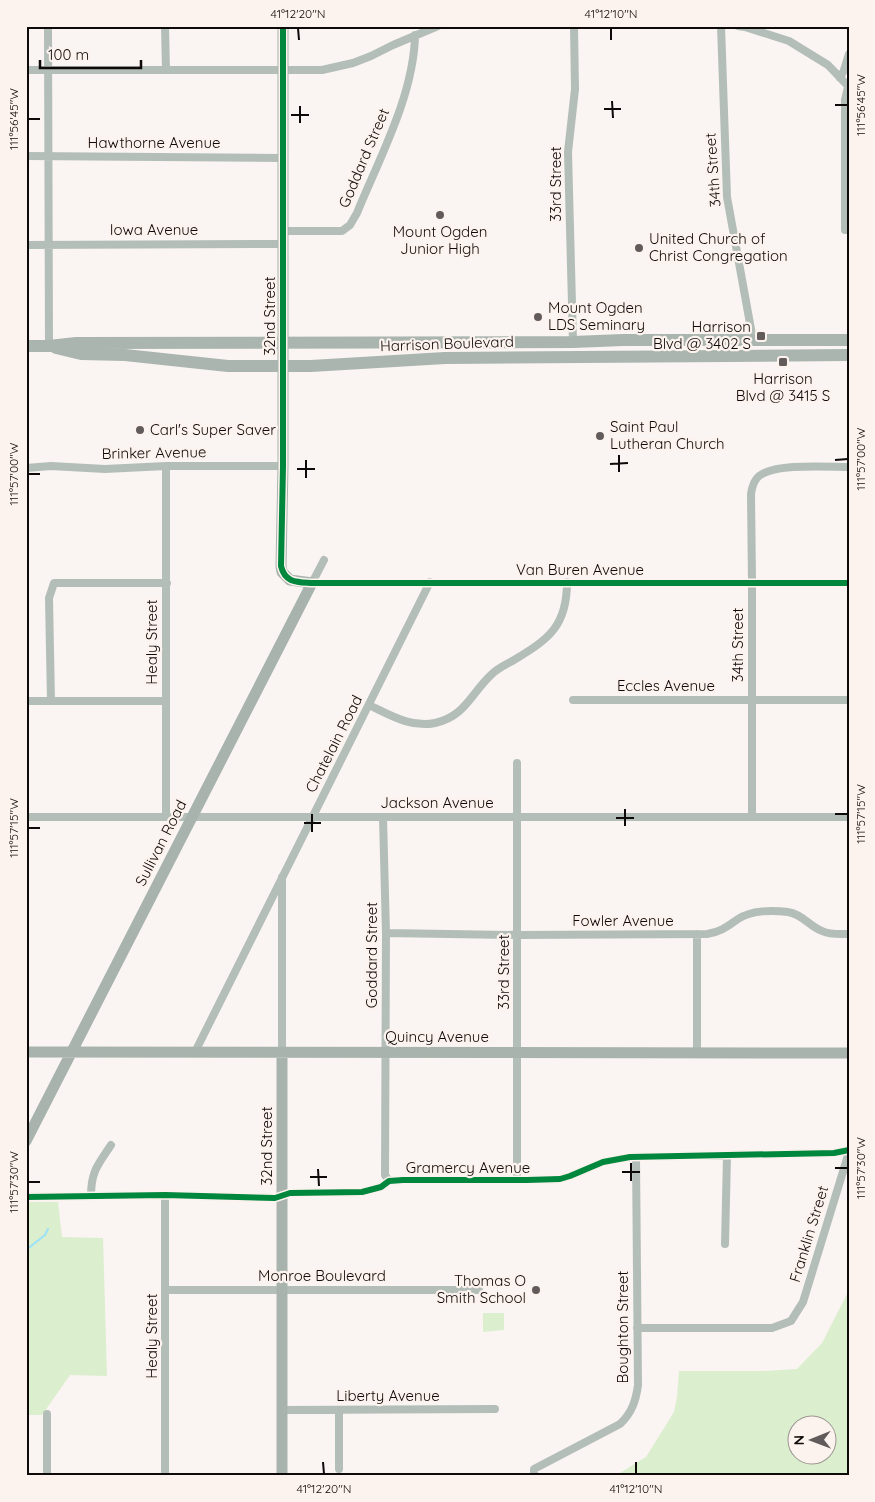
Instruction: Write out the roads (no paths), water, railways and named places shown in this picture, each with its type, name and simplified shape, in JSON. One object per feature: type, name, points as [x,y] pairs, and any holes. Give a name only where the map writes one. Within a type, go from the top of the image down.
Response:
[{"type":"main road","name":"Harrison Boulevard","points":[[26,346],[76,343],[849,340]]},
{"type":"main road","name":"Harrison Boulevard","points":[[49,346],[81,354],[125,355],[217,366],[346,364],[437,358],[849,356]]},
{"type":"street","points":[[48,26],[49,346]]},
{"type":"street","points":[[165,26],[166,70]]},
{"type":"street","name":"32nd Street","points":[[283,26],[283,466],[281,566],[282,572],[290,580],[312,583]]},
{"type":"street","points":[[26,70],[322,70],[353,63],[438,26]]},
{"type":"street","name":"33rd Street","points":[[573,342],[568,152],[574,89],[574,26]]},
{"type":"street","name":"34th Street","points":[[721,26],[727,197],[753,340]]},
{"type":"street","points":[[738,26],[790,41],[828,66],[848,87],[845,100],[847,230]]},
{"type":"street","name":"Goddard Street","points":[[283,231],[342,230],[350,224],[400,110],[414,53],[415,35]]},
{"type":"street","points":[[840,78],[849,54]]},
{"type":"street","name":"Hawthorne Avenue","points":[[26,156],[282,158]]},
{"type":"street","name":"Iowa Avenue","points":[[26,244],[283,244]]},
{"type":"street","name":"Brinker Avenue","points":[[26,468],[52,466],[105,468],[283,466]]},
{"type":"street","name":"Healy Street","points":[[166,466],[166,817]]},
{"type":"street","name":"34th Street","points":[[752,817],[752,486],[760,475],[767,472],[796,467],[849,467]]},
{"type":"street","name":"Sullivan Road","points":[[26,1141],[324,560]]},
{"type":"street","name":"Chatelain Road","points":[[195,1052],[430,582]]},
{"type":"street","points":[[369,705],[397,719],[414,724],[429,724],[451,717],[469,703],[493,673],[536,647],[552,633],[562,615],[567,593],[566,582]]},
{"type":"street","points":[[52,701],[50,598],[54,583],[166,583]]},
{"type":"street","name":"Van Buren Avenue","points":[[312,583],[849,583]]},
{"type":"street","name":"Eccles Avenue","points":[[573,700],[849,700]]},
{"type":"street","points":[[26,701],[166,701]]},
{"type":"street","name":"33rd Street","points":[[517,1180],[518,763]]},
{"type":"street","name":"Jackson Avenue","points":[[26,817],[849,817]]},
{"type":"street","name":"Goddard Street","points":[[383,817],[386,934],[385,1175],[389,1181]]},
{"type":"street","name":"32nd Street","points":[[282,876],[282,1476]]},
{"type":"street","name":"Fowler Avenue","points":[[386,934],[708,934],[720,931],[745,915],[760,912],[790,912],[808,920],[823,932],[849,934]]},
{"type":"street","points":[[697,934],[697,1052]]},
{"type":"street","name":"Quincy Avenue","points":[[26,1052],[849,1052]]},
{"type":"street","points":[[91,1196],[94,1170],[111,1145]]},
{"type":"street","name":"Gramercy Avenue","points":[[26,1197],[165,1196],[275,1198],[290,1193],[362,1192],[381,1187],[389,1181],[403,1180],[560,1178],[570,1176],[603,1162],[636,1157],[849,1151]]},
{"type":"street","name":"Franklin Street","points":[[637,1328],[772,1328],[790,1321],[803,1302],[849,1151]]},
{"type":"street","points":[[725,1244],[726,1155]]},
{"type":"street","name":"Boughton Street","points":[[534,1473],[612,1429],[626,1419],[634,1405],[638,1385],[636,1157]]},
{"type":"street","name":"Healy Street","points":[[165,1196],[165,1476]]},
{"type":"street","name":"Monroe Boulevard","points":[[165,1290],[479,1290]]},
{"type":"street","name":"Liberty Avenue","points":[[282,1410],[495,1409]]},
{"type":"street","points":[[339,1469],[340,1410]]},
{"type":"street","points":[[47,1414],[47,1476]]},
{"type":"waterway","points":[[26,1250],[45,1235],[48,1229]]},
{"type":"place","name":"Mount Ogden Junior High","points":[[440,215]]},
{"type":"place","name":"United Church of Christ Congregation","points":[[639,248]]},
{"type":"place","name":"Mount Ogden LDS Seminary","points":[[538,317]]},
{"type":"place","name":"Harrison Blvd @ 3402 S","points":[[761,336]]},
{"type":"place","name":"Harrison Blvd @ 3415 S","points":[[783,362]]},
{"type":"place","name":"Carl's Super Saver","points":[[140,430]]},
{"type":"place","name":"Saint Paul Lutheran Church","points":[[600,436]]},
{"type":"place","name":"Thomas O Smith School","points":[[536,1290]]}]
